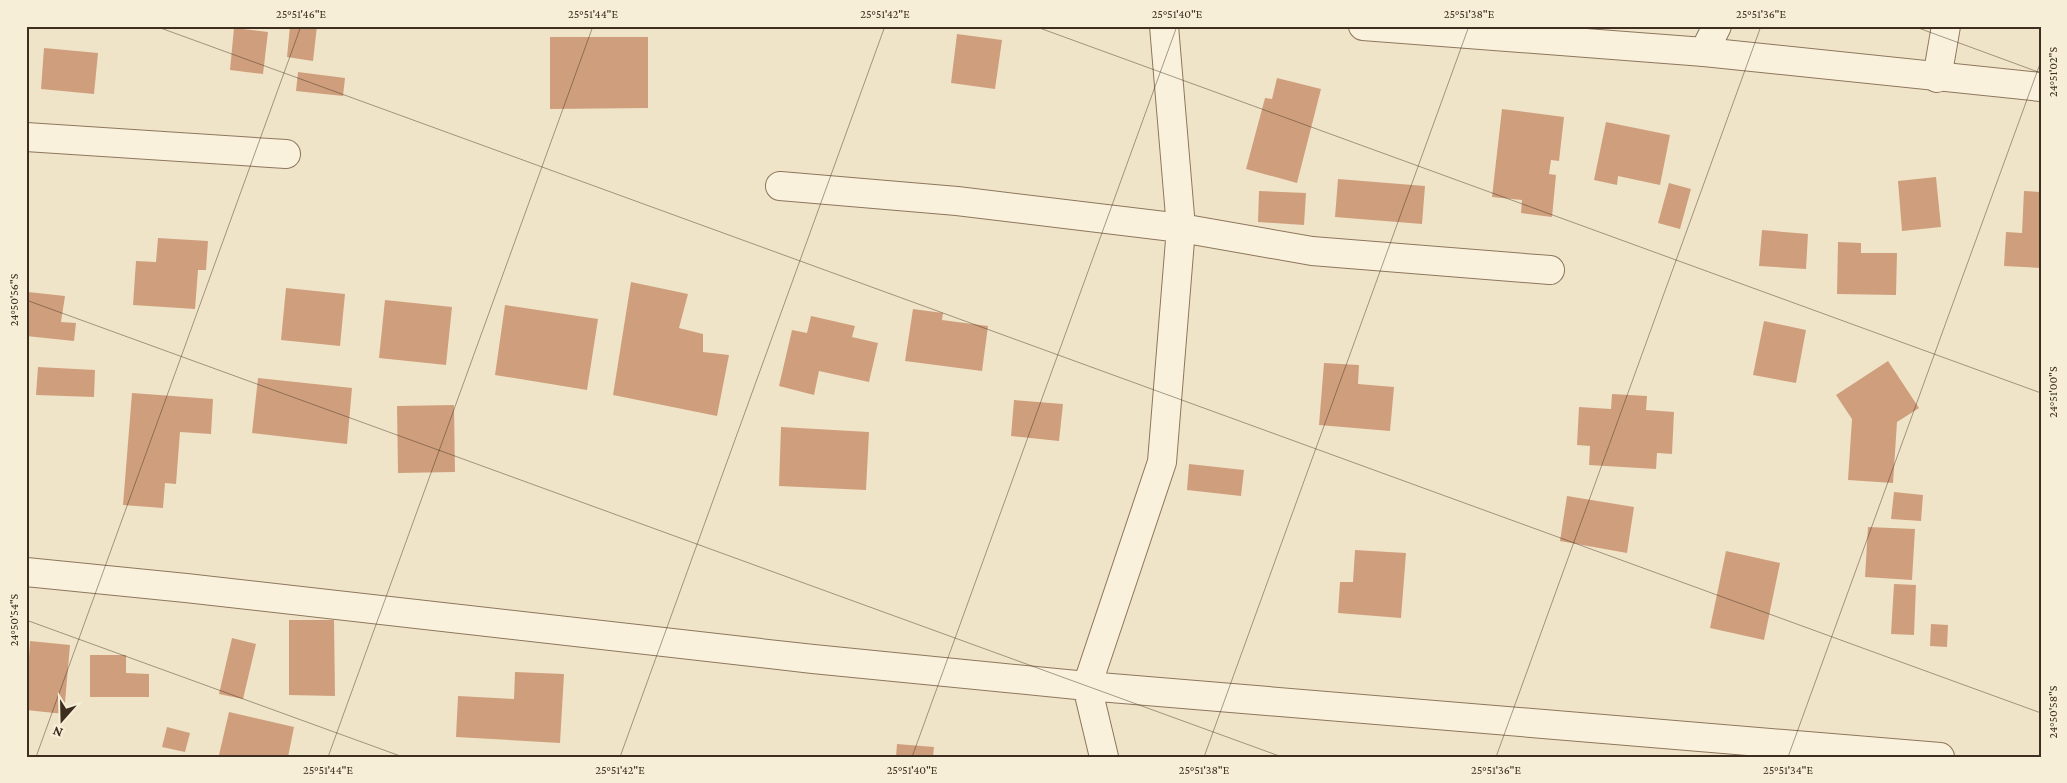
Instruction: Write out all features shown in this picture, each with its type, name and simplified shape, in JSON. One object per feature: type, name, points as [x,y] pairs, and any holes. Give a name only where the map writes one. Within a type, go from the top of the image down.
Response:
[{"type":"street","points":[[1104,757],[1087,686],[1162,462],[1181,228],[1164,26]]},
{"type":"street","points":[[1363,26],[1704,52],[1937,78],[2041,87]]},
{"type":"street","points":[[1704,52],[1717,26]]},
{"type":"street","points":[[1937,78],[1946,26]]},
{"type":"street","points":[[26,137],[286,154]]},
{"type":"street","points":[[780,186],[957,202],[1181,228],[1312,251],[1550,270]]},
{"type":"street","points":[[26,572],[186,588],[804,658],[1087,686],[1940,757]]},
{"type":"building","points":[[290,26],[317,26],[313,61],[287,57]]},
{"type":"building","points":[[234,28],[268,32],[263,74],[230,70]]},
{"type":"building","points":[[957,34],[1002,40],[995,89],[951,83]]},
{"type":"building","points":[[550,37],[648,37],[648,108],[550,109]]},
{"type":"building","points":[[44,48],[98,53],[94,94],[41,89]]},
{"type":"building","points":[[298,72],[345,78],[343,96],[296,91]]},
{"type":"building","points":[[1277,78],[1321,89],[1297,183],[1246,169],[1265,98],[1272,99]]},
{"type":"building","points":[[1502,109],[1564,117],[1559,161],[1551,160],[1549,174],[1556,175],[1552,217],[1521,213],[1522,200],[1492,197]]},
{"type":"building","points":[[1606,122],[1670,135],[1660,185],[1618,176],[1617,185],[1594,180]]},
{"type":"building","points":[[1936,177],[1941,227],[1902,231],[1898,181]]},
{"type":"building","points":[[1338,179],[1425,186],[1422,224],[1335,217]]},
{"type":"building","points":[[1669,183],[1691,189],[1680,229],[1658,223]]},
{"type":"building","points":[[1259,191],[1306,193],[1304,225],[1258,222]]},
{"type":"building","points":[[2024,191],[2041,192],[2041,268],[2004,266],[2006,232],[2022,233]]},
{"type":"building","points":[[1762,230],[1808,234],[1806,269],[1759,266]]},
{"type":"building","points":[[158,238],[208,241],[206,270],[198,270],[195,309],[133,305],[136,261],[156,262]]},
{"type":"building","points":[[1838,242],[1861,243],[1861,253],[1897,253],[1896,295],[1837,294]]},
{"type":"building","points":[[631,282],[688,294],[679,328],[703,334],[703,352],[729,355],[717,416],[613,395]]},
{"type":"building","points":[[286,288],[345,294],[340,346],[281,340]]},
{"type":"building","points":[[28,292],[65,296],[61,322],[76,323],[74,341],[26,336]]},
{"type":"building","points":[[385,300],[452,307],[446,365],[379,358]]},
{"type":"building","points":[[505,305],[598,319],[587,390],[495,375]]},
{"type":"building","points":[[913,309],[943,313],[942,320],[988,326],[982,371],[905,361]]},
{"type":"building","points":[[811,316],[855,326],[852,337],[878,343],[869,382],[819,371],[814,395],[779,386],[792,330],[807,333]]},
{"type":"building","points":[[1764,321],[1806,330],[1796,383],[1753,375]]},
{"type":"building","points":[[1888,361],[1919,408],[1897,422],[1893,483],[1848,480],[1852,419],[1836,395]]},
{"type":"building","points":[[1324,363],[1359,365],[1358,384],[1394,387],[1390,431],[1319,425]]},
{"type":"building","points":[[38,367],[95,370],[94,397],[36,395]]},
{"type":"building","points":[[258,378],[352,388],[347,444],[252,433]]},
{"type":"building","points":[[132,393],[213,399],[211,434],[180,432],[176,484],[165,483],[163,508],[123,505]]},
{"type":"building","points":[[1612,394],[1647,396],[1646,410],[1674,412],[1672,454],[1657,453],[1656,469],[1589,465],[1590,446],[1577,445],[1579,407],[1611,409]]},
{"type":"building","points":[[1014,400],[1063,404],[1059,441],[1011,436]]},
{"type":"building","points":[[454,405],[455,472],[398,473],[397,406]]},
{"type":"building","points":[[781,427],[869,432],[866,490],[779,486]]},
{"type":"building","points":[[1189,464],[1244,470],[1241,496],[1187,490]]},
{"type":"building","points":[[1894,492],[1923,495],[1921,521],[1891,519]]},
{"type":"building","points":[[1567,496],[1634,507],[1627,553],[1560,541]]},
{"type":"building","points":[[1868,527],[1915,529],[1912,580],[1865,577]]},
{"type":"building","points":[[1355,550],[1406,553],[1401,618],[1338,613],[1340,582],[1353,582]]},
{"type":"building","points":[[1726,551],[1780,563],[1764,640],[1710,628]]},
{"type":"building","points":[[1894,584],[1916,585],[1914,635],[1891,634]]},
{"type":"building","points":[[289,620],[334,620],[335,696],[289,695]]},
{"type":"building","points":[[1931,624],[1948,625],[1947,647],[1930,646]]},
{"type":"building","points":[[232,638],[256,644],[243,699],[219,694]]},
{"type":"building","points":[[30,641],[70,645],[64,714],[26,710],[26,657],[29,657]]},
{"type":"building","points":[[90,655],[126,655],[126,673],[149,674],[149,697],[90,697]]},
{"type":"building","points":[[515,672],[564,674],[560,743],[456,737],[458,696],[514,699]]},
{"type":"building","points":[[229,712],[294,727],[288,757],[219,755]]},
{"type":"building","points":[[167,727],[190,733],[185,752],[162,747]]},
{"type":"building","points":[[897,744],[934,747],[933,757],[896,757]]}]
